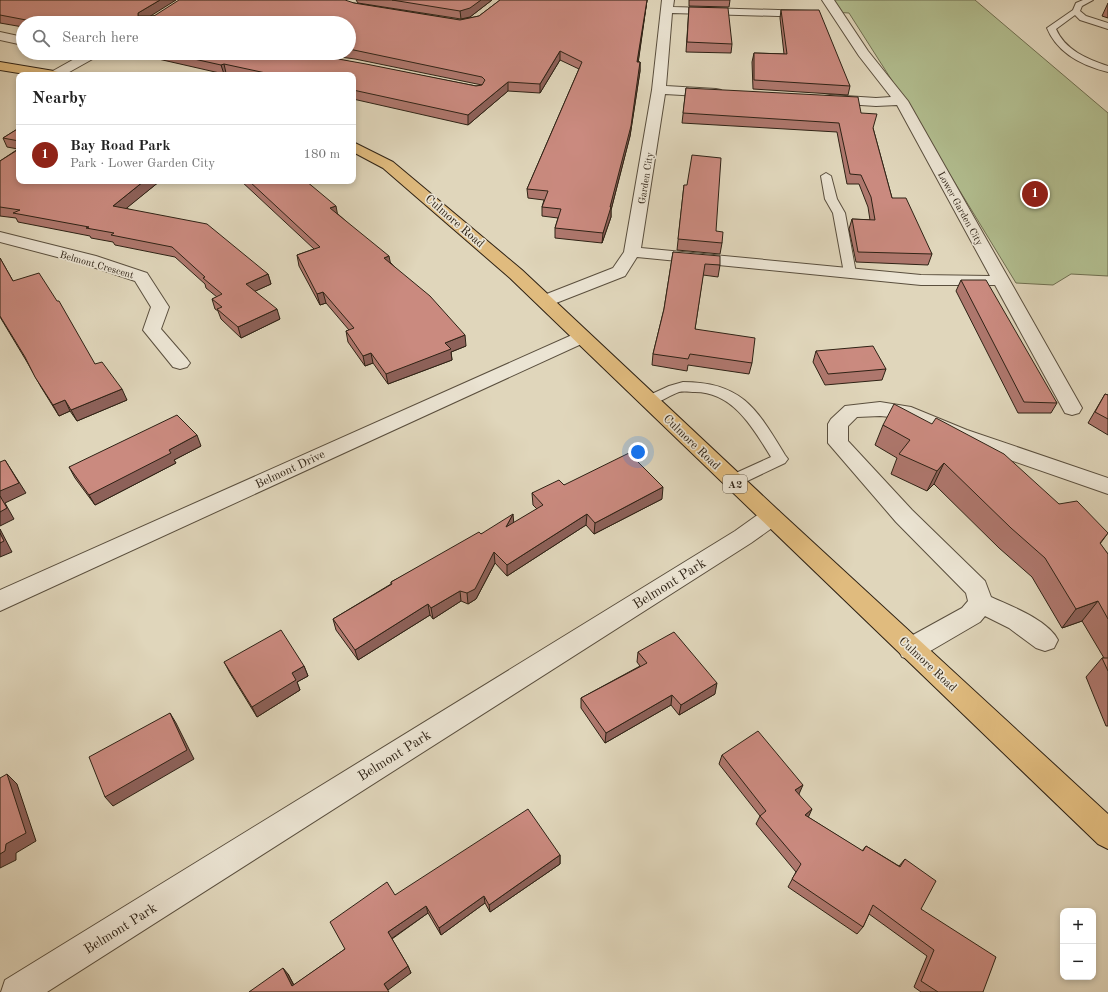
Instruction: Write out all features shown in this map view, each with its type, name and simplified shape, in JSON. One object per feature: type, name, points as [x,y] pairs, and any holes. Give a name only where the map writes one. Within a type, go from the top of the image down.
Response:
[{"type":"highway","points":[[0,66],[37,72]]},
{"type":"highway","name":"Culmore Road","points":[[356,148],[388,165],[516,274],[732,481],[1108,834]]},
{"type":"street","name":"Lower Garden City","points":[[828,0],[863,53],[901,101],[1072,408]]},
{"type":"street","points":[[668,5],[838,15]]},
{"type":"street","name":"Garden City","points":[[545,301],[619,272],[632,252],[659,90],[668,5]]},
{"type":"street","points":[[0,36],[16,39]]},
{"type":"street","points":[[60,72],[79,60]]},
{"type":"street","points":[[659,90],[729,94]]},
{"type":"street","points":[[814,99],[876,102],[901,101]]},
{"type":"street","name":"Belmont Crescent","points":[[0,237],[90,260],[141,277],[160,306],[152,330],[180,363]]},
{"type":"street","points":[[632,252],[920,280],[1002,281]]},
{"type":"street","name":"Belmont Drive","points":[[0,601],[581,337]]},
{"type":"street","points":[[981,604],[977,588],[904,516],[838,443],[838,424],[852,411],[880,409],[904,412],[960,435],[1108,486]]},
{"type":"street","name":"Belmont Park","points":[[17,992],[723,549],[771,517]]},
{"type":"street","points":[[981,604],[1018,621],[1046,640]]},
{"type":"street","points":[[911,649],[971,615],[981,604]]},
{"type":"lane","points":[[1089,0],[1079,5],[1076,11],[1051,28],[1053,35],[1068,51],[1085,61],[1108,69]]},
{"type":"lane","points":[[1076,11],[1083,18],[1108,26]]},
{"type":"lane","points":[[826,176],[831,199],[839,213],[850,273]]},
{"type":"lane","points":[[648,401],[682,387],[708,388],[730,395],[747,410],[780,459],[732,481]]},
{"type":"green space","points":[[828,0],[975,0],[1108,113],[1108,276],[1071,274],[1053,285],[1016,283],[905,101],[849,13],[832,12]]},
{"type":"building","points":[[0,0],[160,0],[138,13],[138,16],[16,16],[16,18],[0,15]]},
{"type":"building","points":[[179,0],[345,0],[354,3],[460,20],[479,16],[500,0],[647,0],[637,62],[640,62],[631,126],[603,233],[555,228],[561,209],[542,207],[548,191],[527,189],[582,62],[560,51],[540,84],[508,82],[468,115],[356,91],[356,72],[261,72],[198,60],[344,60],[476,86],[482,85],[485,80],[482,77],[356,50],[356,16],[154,16]]},
{"type":"building","points":[[392,0],[481,0],[470,8],[460,11]]},
{"type":"building","points":[[689,7],[728,8],[732,44],[687,42]]},
{"type":"building","points":[[781,10],[819,10],[850,86],[754,80],[754,53],[787,54]]},
{"type":"building","points":[[686,88],[858,97],[861,113],[877,114],[873,128],[892,198],[906,198],[932,254],[858,252],[852,219],[875,220],[871,197],[861,175],[850,174],[839,123],[683,113]]},
{"type":"building","points":[[16,130],[16,140],[3,138]]},
{"type":"building","points":[[16,151],[16,184],[140,184],[113,206],[207,224],[268,274],[246,284],[277,309],[238,327],[217,309],[222,307],[212,299],[222,294],[203,278],[205,277],[172,247],[111,235],[114,233],[86,228],[89,227],[13,213],[20,210],[0,207],[0,161]]},
{"type":"building","points":[[692,155],[721,158],[716,231],[723,232],[722,243],[678,239],[684,185],[687,185]]},
{"type":"building","points":[[252,184],[310,184],[336,206],[330,208],[389,256],[384,258],[430,296],[465,335],[445,343],[451,349],[386,374],[371,353],[363,356],[346,331],[354,328],[323,292],[317,294],[297,255],[320,247]]},
{"type":"building","points":[[673,252],[720,256],[720,265],[705,264],[695,329],[755,338],[752,363],[690,354],[688,359],[653,354],[664,309]]},
{"type":"building","points":[[0,258],[13,281],[39,273],[57,301],[59,301],[95,364],[102,362],[122,389],[71,410],[65,400],[53,405],[0,316]]},
{"type":"building","points":[[961,280],[986,280],[1057,403],[1024,402]]},
{"type":"building","points":[[873,346],[886,369],[828,374],[816,351]]},
{"type":"building","points":[[1105,394],[1108,395],[1108,419],[1095,412]]},
{"type":"building","points":[[894,404],[932,424],[936,418],[1004,454],[1059,504],[1077,501],[1108,533],[1100,543],[1108,554],[1108,619],[1098,601],[1076,609],[1045,558],[1011,528],[944,463],[937,471],[899,454],[910,440],[883,425]]},
{"type":"building","points":[[177,415],[197,435],[169,450],[171,453],[89,495],[69,467]]},
{"type":"building","points":[[629,453],[663,487],[595,523],[587,514],[507,565],[494,552],[475,589],[467,593],[460,591],[431,608],[428,604],[355,650],[333,619],[392,584],[391,582],[479,532],[481,534],[513,514],[506,527],[543,505],[532,493],[559,480],[564,485]]},
{"type":"building","points":[[5,460],[19,483],[0,491],[0,462]]},
{"type":"building","points":[[0,496],[7,508],[0,512]]},
{"type":"building","points":[[0,533],[4,541],[0,543]]},
{"type":"building","points":[[281,630],[304,666],[292,673],[296,680],[252,707],[224,662]]},
{"type":"building","points":[[674,632],[717,683],[681,705],[672,695],[606,733],[581,698],[647,663],[638,652]]},
{"type":"building","points":[[1102,658],[1108,658],[1108,671]]},
{"type":"building","points":[[170,713],[187,750],[105,797],[89,757]]},
{"type":"building","points":[[758,731],[803,785],[795,790],[812,809],[805,815],[863,851],[866,846],[900,867],[905,859],[936,881],[921,909],[996,957],[983,992],[938,992],[921,981],[934,950],[873,905],[863,927],[792,879],[801,864],[760,816],[766,811],[722,755]]},
{"type":"building","points":[[7,774],[26,833],[6,844],[5,851],[0,854],[0,778]]},
{"type":"building","points":[[528,809],[560,855],[489,905],[484,896],[439,928],[426,906],[388,932],[408,966],[384,984],[389,992],[249,992],[283,968],[292,986],[345,949],[330,922],[387,882],[395,895]]},
{"type":"place","name":"Bay Road Park","points":[[1035,194]]}]
